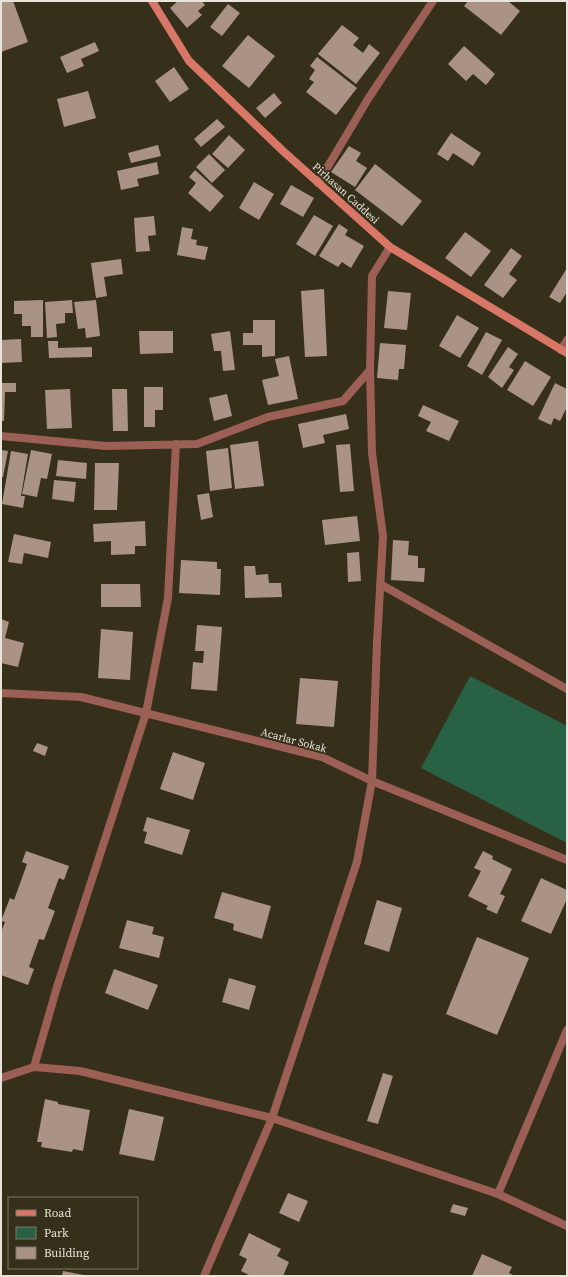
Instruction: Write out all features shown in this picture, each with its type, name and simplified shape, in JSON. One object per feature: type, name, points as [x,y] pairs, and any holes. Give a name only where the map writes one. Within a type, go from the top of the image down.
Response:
[{"type":"street","name":"Pirhasan Caddesi","points":[[152,1],[189,61],[283,151],[390,247],[564,352]]},
{"type":"street","points":[[318,182],[368,100],[433,1]]},
{"type":"street","points":[[204,1276],[272,1118],[357,862],[372,781],[383,536],[372,453],[370,370],[372,276],[390,247]]},
{"type":"street","points":[[564,352],[567,340]]},
{"type":"street","points":[[1,436],[106,446],[197,444],[268,417],[342,402],[370,370]]},
{"type":"street","points":[[34,1067],[59,979],[146,713],[168,598],[176,444]]},
{"type":"street","points":[[380,584],[567,689]]},
{"type":"street","name":"Acarlar Sokak","points":[[1,693],[81,698],[322,757],[372,781],[567,860]]},
{"type":"street","points":[[498,1194],[567,1030]]},
{"type":"street","points":[[1,1078],[34,1067],[80,1071],[272,1118],[498,1194],[567,1226]]},
{"type":"green space","points":[[470,676],[567,726],[567,843],[421,768]]},
{"type":"building","points":[[1,1],[13,1],[28,42],[1,52]]},
{"type":"building","points":[[178,1],[202,1],[205,5],[198,11],[202,15],[187,28],[170,8]]},
{"type":"building","points":[[468,1],[508,1],[520,11],[501,35],[464,6]]},
{"type":"building","points":[[228,4],[240,13],[222,36],[210,27]]},
{"type":"building","points":[[342,25],[359,38],[353,45],[363,53],[369,44],[380,53],[356,84],[318,54]]},
{"type":"building","points":[[248,35],[275,56],[249,88],[222,66]]},
{"type":"building","points":[[95,42],[99,51],[81,59],[84,66],[67,73],[60,57]]},
{"type":"building","points":[[464,46],[495,74],[486,85],[473,74],[466,81],[448,64]]},
{"type":"building","points":[[317,57],[357,88],[336,115],[306,92],[314,82],[309,79],[315,70],[310,66]]},
{"type":"building","points":[[174,67],[189,89],[170,102],[155,81]]},
{"type":"building","points":[[88,91],[96,118],[64,127],[57,99]]},
{"type":"building","points":[[274,93],[282,103],[265,118],[256,108]]},
{"type":"building","points":[[217,119],[225,127],[201,147],[194,139]]},
{"type":"building","points":[[451,133],[481,153],[473,166],[453,153],[448,161],[437,154]]},
{"type":"building","points":[[229,135],[245,150],[228,168],[212,154]]},
{"type":"building","points":[[158,145],[161,156],[131,163],[128,153]]},
{"type":"building","points":[[349,146],[361,153],[356,161],[367,168],[355,187],[331,172]]},
{"type":"building","points":[[209,154],[225,170],[212,183],[196,167]]},
{"type":"building","points":[[157,162],[159,174],[137,179],[139,186],[121,190],[117,171]]},
{"type":"building","points":[[375,164],[422,201],[402,226],[355,190]]},
{"type":"building","points":[[195,170],[224,196],[210,212],[188,193],[196,183],[189,177]]},
{"type":"building","points":[[254,182],[274,194],[259,220],[239,208]]},
{"type":"building","points":[[291,185],[314,198],[303,217],[280,204]]},
{"type":"building","points":[[314,215],[333,226],[315,256],[296,244]]},
{"type":"building","points":[[154,216],[156,235],[148,236],[150,251],[136,252],[134,218]]},
{"type":"building","points":[[339,224],[348,230],[345,235],[364,246],[351,268],[342,262],[338,267],[319,256]]},
{"type":"building","points":[[182,227],[193,229],[191,239],[197,240],[196,245],[208,247],[205,260],[177,255]]},
{"type":"building","points":[[465,232],[491,251],[471,277],[445,258]]},
{"type":"building","points":[[511,248],[522,256],[509,274],[517,280],[503,298],[484,285]]},
{"type":"building","points":[[121,259],[123,274],[104,277],[107,296],[96,298],[91,263]]},
{"type":"building","points":[[567,268],[567,292],[560,303],[549,297]]},
{"type":"building","points":[[324,289],[327,356],[305,357],[301,291]]},
{"type":"building","points":[[388,291],[411,293],[407,330],[384,328]]},
{"type":"building","points":[[43,300],[43,337],[31,337],[31,326],[22,326],[22,314],[14,314],[14,301]]},
{"type":"building","points":[[72,300],[73,313],[65,313],[65,323],[56,324],[57,337],[47,338],[45,302]]},
{"type":"building","points":[[96,300],[100,336],[86,338],[85,328],[78,329],[74,302]]},
{"type":"building","points":[[457,315],[479,328],[460,358],[439,346]]},
{"type":"building","points":[[253,320],[275,320],[275,356],[262,357],[262,345],[243,345],[243,333],[253,333]]},
{"type":"building","points":[[139,331],[173,331],[173,353],[140,354]]},
{"type":"building","points":[[230,331],[235,370],[223,371],[221,351],[214,351],[211,334]]},
{"type":"building","points":[[486,332],[502,340],[482,375],[467,366]]},
{"type":"building","points":[[21,339],[22,362],[1,363],[1,340]]},
{"type":"building","points":[[48,341],[58,341],[58,348],[92,347],[92,357],[49,358]]},
{"type":"building","points":[[380,343],[406,345],[404,369],[399,369],[398,380],[377,378]]},
{"type":"building","points":[[508,347],[518,354],[509,367],[514,370],[502,388],[488,377]]},
{"type":"building","points":[[289,356],[298,399],[268,405],[262,380],[279,376],[275,359]]},
{"type":"building","points":[[525,361],[551,377],[533,406],[507,390]]},
{"type":"building","points":[[1,383],[16,383],[16,392],[5,392],[4,421],[1,421]]},
{"type":"building","points":[[555,383],[567,389],[567,407],[560,421],[554,418],[551,425],[538,419]]},
{"type":"building","points":[[144,387],[163,387],[163,410],[155,410],[155,427],[144,427]]},
{"type":"building","points":[[70,389],[72,428],[47,429],[45,390]]},
{"type":"building","points":[[112,389],[127,389],[128,431],[113,431]]},
{"type":"building","points":[[227,394],[232,416],[214,421],[209,398]]},
{"type":"building","points":[[423,405],[459,421],[449,441],[426,431],[431,422],[418,416]]},
{"type":"building","points":[[346,414],[349,429],[323,435],[325,443],[303,448],[298,424]]},
{"type":"building","points":[[258,441],[264,486],[235,489],[230,445]]},
{"type":"building","points":[[350,444],[354,491],[340,492],[336,445]]},
{"type":"building","points":[[228,448],[232,488],[210,491],[206,451]]},
{"type":"building","points":[[1,450],[8,451],[3,477],[1,477]]},
{"type":"building","points":[[31,450],[52,454],[47,479],[41,478],[37,497],[22,494]]},
{"type":"building","points":[[11,451],[28,454],[21,496],[25,496],[23,508],[2,504]]},
{"type":"building","points":[[58,460],[87,463],[86,479],[56,476]]},
{"type":"building","points":[[95,463],[119,463],[117,510],[94,510]]},
{"type":"building","points":[[54,480],[76,482],[74,502],[52,499]]},
{"type":"building","points":[[209,493],[213,517],[201,520],[197,495]]},
{"type":"building","points":[[357,516],[360,541],[325,545],[322,520]]},
{"type":"building","points":[[145,521],[146,546],[135,546],[135,554],[111,555],[111,541],[94,542],[93,524]]},
{"type":"building","points":[[14,534],[51,542],[48,558],[24,553],[22,564],[8,562]]},
{"type":"building","points":[[393,540],[409,541],[408,555],[418,556],[418,568],[425,568],[424,582],[391,580]]},
{"type":"building","points":[[359,552],[361,581],[348,582],[347,553]]},
{"type":"building","points":[[181,560],[217,562],[217,569],[221,569],[220,595],[179,593]]},
{"type":"building","points":[[244,566],[255,566],[256,575],[268,574],[269,583],[281,583],[282,597],[245,598]]},
{"type":"building","points":[[101,584],[140,584],[141,607],[101,607]]},
{"type":"building","points":[[1,619],[9,622],[5,638],[24,643],[18,667],[1,663]]},
{"type":"building","points":[[197,625],[222,627],[217,691],[191,689],[193,662],[203,663],[204,651],[195,651]]},
{"type":"building","points":[[101,629],[133,632],[130,680],[98,678]]},
{"type":"building","points":[[300,678],[338,681],[334,727],[296,724]]},
{"type":"building","points":[[37,743],[48,747],[45,756],[33,751]]},
{"type":"building","points":[[173,752],[205,763],[193,800],[160,789]]},
{"type":"building","points":[[147,817],[190,830],[182,855],[144,843],[147,832],[143,831]]},
{"type":"building","points":[[26,851],[69,866],[64,880],[59,878],[48,908],[55,911],[44,940],[39,939],[29,967],[34,969],[28,985],[1,975],[1,932],[5,922],[1,921],[10,898],[14,900],[27,864],[22,862]]},
{"type":"building","points":[[483,851],[493,856],[492,859],[512,869],[500,894],[505,896],[497,914],[486,909],[488,906],[468,896],[481,871],[474,868]]},
{"type":"building","points":[[541,878],[567,890],[567,899],[551,934],[521,921]]},
{"type":"building","points":[[222,892],[271,906],[262,939],[233,930],[234,924],[214,918]]},
{"type":"building","points":[[377,900],[402,908],[389,952],[364,944]]},
{"type":"building","points":[[127,920],[154,927],[152,934],[164,937],[159,958],[119,948]]},
{"type":"building","points":[[477,937],[529,958],[497,1035],[446,1014]]},
{"type":"building","points":[[114,969],[158,985],[148,1010],[105,993]]},
{"type":"building","points":[[229,978],[256,986],[249,1010],[222,1002]]},
{"type":"building","points":[[383,1073],[393,1076],[378,1124],[367,1121]]},
{"type":"building","points":[[45,1099],[58,1102],[58,1104],[90,1110],[83,1151],[73,1149],[72,1152],[41,1147],[42,1142],[37,1142]]},
{"type":"building","points":[[129,1109],[164,1117],[154,1161],[119,1154]]},
{"type":"building","points":[[288,1193],[308,1201],[299,1222],[279,1213]]},
{"type":"building","points":[[453,1204],[468,1208],[465,1216],[450,1212]]},
{"type":"building","points":[[249,1233],[281,1249],[277,1256],[289,1262],[283,1276],[251,1276],[241,1271],[247,1259],[239,1255]]},
{"type":"building","points":[[482,1254],[512,1267],[509,1273],[515,1276],[472,1276]]},
{"type":"building","points":[[63,1271],[84,1275],[84,1276],[62,1276]]}]
